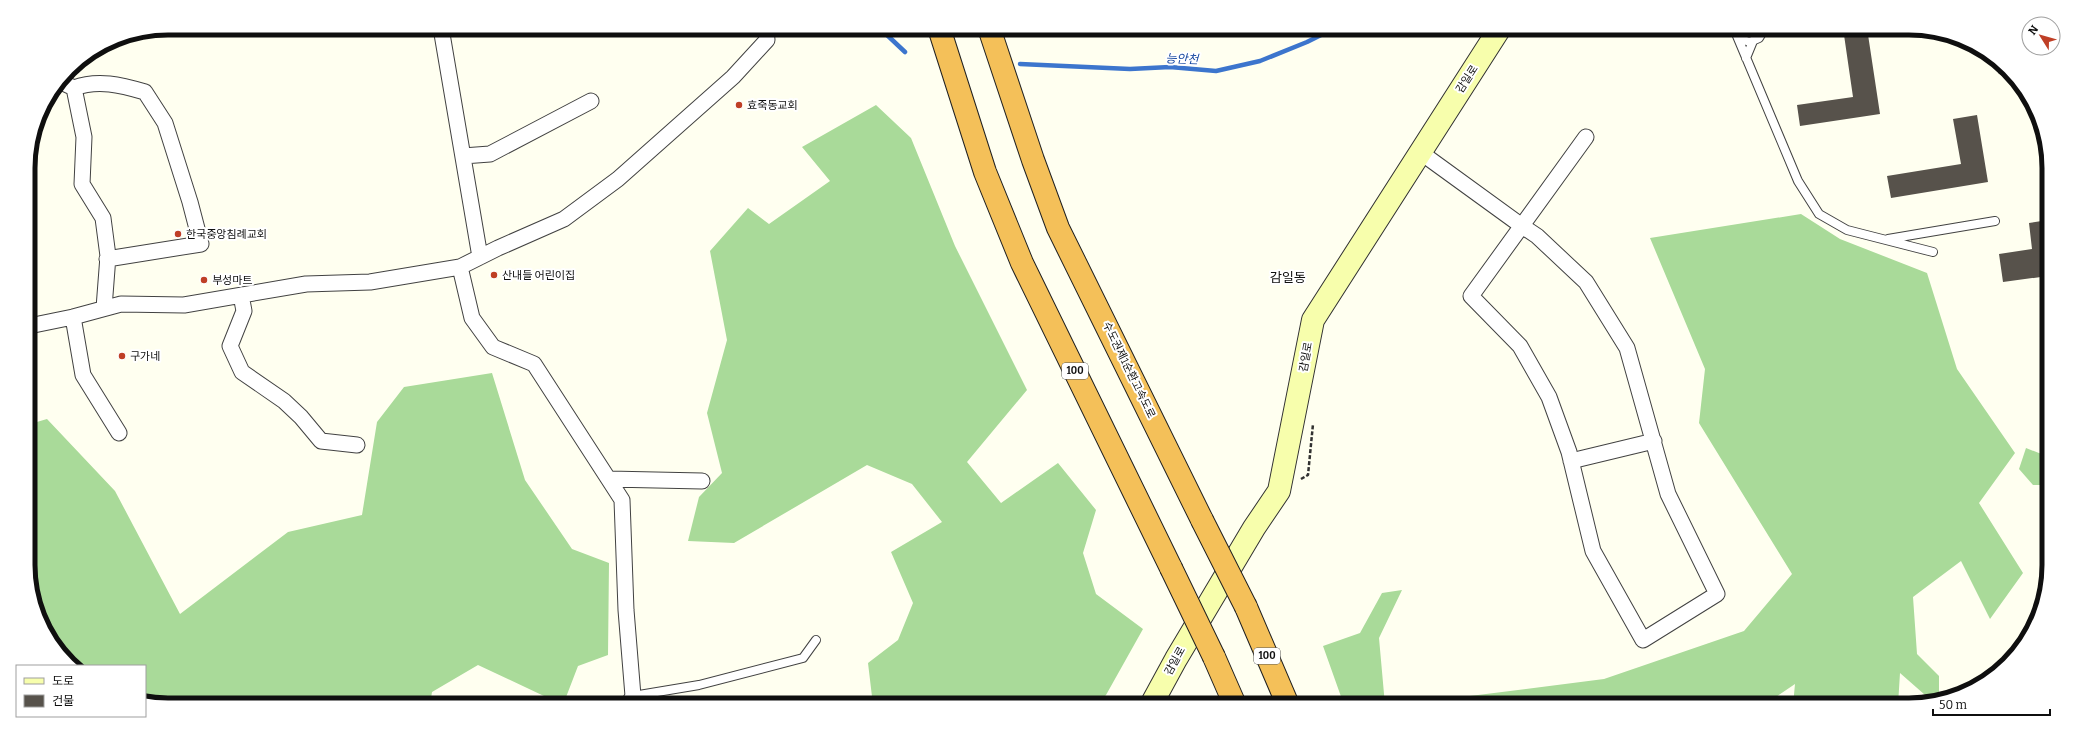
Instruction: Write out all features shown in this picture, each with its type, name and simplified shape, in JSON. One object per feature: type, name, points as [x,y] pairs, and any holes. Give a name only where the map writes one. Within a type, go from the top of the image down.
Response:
[{"type":"highway","name":"100","points":[[941,35],[985,172],[1022,262],[1233,698]]},
{"type":"highway","name":"수도권제1순환고속도로","points":[[991,35],[1033,160],[1058,228],[1246,607],[1285,698]]},
{"type":"street","points":[[442,35],[480,257]]},
{"type":"street","points":[[35,325],[73,317],[121,304],[184,305],[306,284],[370,282],[460,267],[564,219],[618,179],[733,77],[767,40],[767,35]]},
{"type":"street","name":"감일로","points":[[1156,698],[1176,659],[1254,528],[1279,491],[1312,320],[1495,35]]},
{"type":"street","points":[[104,308],[107,259],[103,218],[82,184],[84,137],[67,85],[88,83],[121,84],[145,92],[164,123],[190,202],[201,244],[107,259]]},
{"type":"street","points":[[463,156],[490,154],[591,101]]},
{"type":"street","points":[[1420,152],[1522,226],[1537,236],[1586,282],[1628,348],[1668,494],[1717,594],[1643,640],[1593,551],[1571,461],[1549,397],[1520,346],[1471,296],[1522,226],[1586,137]]},
{"type":"street","points":[[460,267],[472,318],[493,347],[534,364],[622,500],[630,698]]},
{"type":"street","points":[[241,295],[244,311],[230,346],[242,372],[284,401],[301,417],[321,441],[356,444]]},
{"type":"street","points":[[73,317],[83,375],[119,434]]},
{"type":"street","points":[[1571,461],[1654,441]]},
{"type":"street","points":[[609,479],[702,481]]},
{"type":"lane","points":[[1736,35],[1798,181],[1819,214],[1847,230],[1933,252]]},
{"type":"lane","points":[[1738,35],[1745,41],[1754,41],[1761,35]]},
{"type":"lane","points":[[1746,58],[1754,41]]},
{"type":"lane","points":[[1885,240],[1995,221]]},
{"type":"lane","points":[[639,698],[699,685],[803,658],[816,640]]},
{"type":"path","points":[[1279,491],[1308,474],[1313,420]]},
{"type":"green space","points":[[876,105],[911,138],[955,246],[1027,390],[967,462],[1001,503],[1058,463],[1096,510],[1083,553],[1096,594],[1143,629],[1103,698],[872,698],[868,663],[898,640],[913,603],[891,552],[942,522],[912,484],[867,465],[734,543],[688,541],[699,497],[722,473],[707,413],[727,340],[710,251],[748,208],[769,224],[830,181],[802,147]]},
{"type":"green space","points":[[1801,214],[1840,239],[1927,273],[1957,369],[2015,453],[1979,503],[2023,573],[1990,619],[1961,561],[1913,597],[1917,654],[1939,676],[1939,694],[1927,697],[1900,673],[1898,698],[1794,698],[1795,684],[1774,698],[1460,698],[1604,679],[1744,631],[1792,574],[1699,423],[1705,369],[1650,238]]},
{"type":"green space","points":[[492,373],[525,480],[572,549],[609,563],[608,655],[578,666],[566,698],[548,698],[478,665],[432,692],[431,698],[150,697],[146,696],[146,665],[80,665],[57,639],[42,608],[36,583],[35,423],[47,419],[115,491],[180,614],[288,532],[362,515],[377,422],[404,387]]},
{"type":"green space","points":[[2026,448],[2042,454],[2042,485],[2033,485],[2019,469]]},
{"type":"green space","points":[[1402,590],[1379,638],[1384,698],[1342,698],[1323,646],[1360,633],[1382,593]]},
{"type":"building","points":[[1844,35],[1868,35],[1880,114],[1800,126],[1797,105],[1853,97]]},
{"type":"building","points":[[1999,71],[2009,81],[1998,73]]},
{"type":"building","points":[[1977,115],[1988,182],[1891,198],[1887,176],[1961,164],[1953,119]]},
{"type":"building","points":[[2042,221],[2042,277],[2003,282],[1999,254],[2032,249],[2029,223]]},
{"type":"waterway","name":"능안천","points":[[887,35],[905,52]]},
{"type":"waterway","name":"능안천","points":[[1020,64],[1130,69],[1170,67],[1216,71],[1260,61],[1321,35]]},
{"type":"place","name":"효죽동교회","points":[[739,105]]},
{"type":"place","name":"한국중앙침례교회","points":[[178,234]]},
{"type":"place","name":"산내들 어린이집","points":[[494,275]]},
{"type":"place","name":"부성마트","points":[[204,280]]},
{"type":"place","name":"구가네","points":[[122,356]]},
{"type":"district","name":"감일동","points":[[1288,277]]}]
